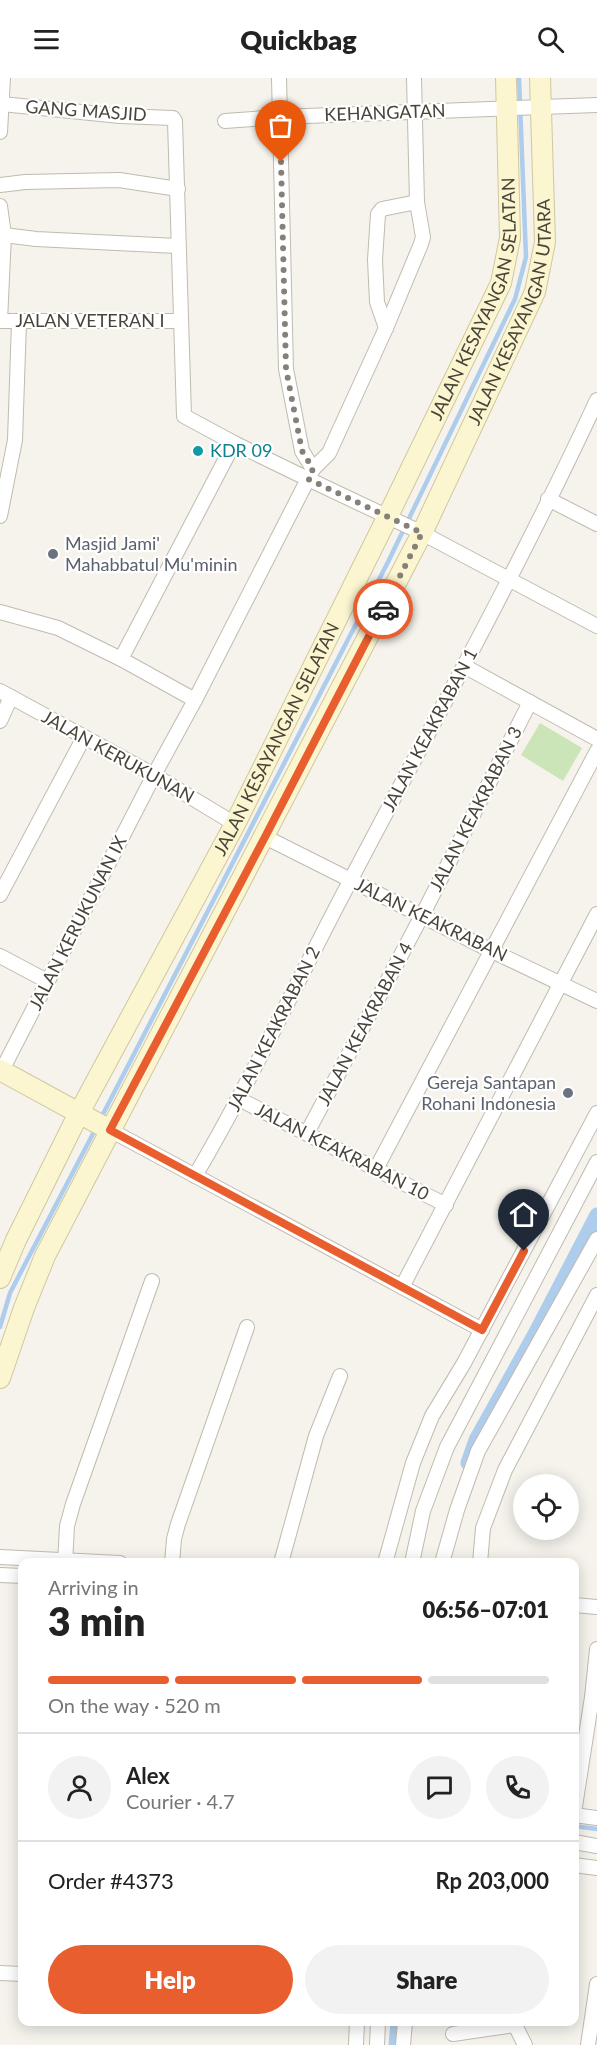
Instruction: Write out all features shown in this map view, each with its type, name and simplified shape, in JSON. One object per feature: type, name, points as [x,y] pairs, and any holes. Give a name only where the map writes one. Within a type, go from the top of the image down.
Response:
[{"type":"street","points":[[0,132],[3,78]]},
{"type":"street","points":[[279,78],[286,369],[302,451],[311,474]]},
{"type":"street","name":"JALAN KERUKUNAN IX","points":[[1,1071],[311,474],[329,453],[422,244],[417,202],[414,78]]},
{"type":"street","name":"JALAN KESAYANGAN SELATAN","points":[[0,1278],[16,1240],[80,1113],[235,824],[389,517],[501,283],[510,238],[506,78]]},
{"type":"street","name":"JALAN KESAYANGAN UTARA","points":[[0,1378],[41,1265],[108,1129],[265,837],[421,532],[535,292],[545,242],[540,78]]},
{"type":"street","name":"GANG MASJID","points":[[2,104],[120,116],[170,117],[175,121],[178,189]]},
{"type":"street","points":[[508,110],[597,105]]},
{"type":"street","name":"KEHANGATAN","points":[[225,121],[280,117],[508,110]]},
{"type":"street","points":[[0,185],[25,182],[119,180],[178,189],[177,246],[184,416],[234,443],[311,474],[597,626]]},
{"type":"street","points":[[386,328],[377,302],[375,260],[378,214],[382,209],[417,202]]},
{"type":"street","points":[[0,206],[4,235],[0,321]]},
{"type":"street","points":[[4,235],[36,239],[177,246]]},
{"type":"street","name":"JALAN VETERAN I","points":[[0,321],[180,321]]},
{"type":"street","points":[[0,516],[15,440],[20,322]]},
{"type":"street","name":"JALAN KEAKRABAN 1","points":[[350,880],[510,580],[548,499],[591,430],[597,400]]},
{"type":"street","points":[[121,659],[234,443]]},
{"type":"street","points":[[548,499],[597,524]]},
{"type":"street","points":[[0,612],[58,628],[121,659],[195,700]]},
{"type":"street","points":[[464,666],[597,739]]},
{"type":"street","points":[[0,721],[5,694]]},
{"type":"street","name":"JALAN KERUKUNAN","points":[[5,694],[154,775],[235,824]]},
{"type":"street","name":"JALAN KEAKRABAN 3","points":[[422,915],[530,702]]},
{"type":"street","points":[[0,895],[84,737]]},
{"type":"street","points":[[376,1169],[597,751]]},
{"type":"street","name":"JALAN KEAKRABAN","points":[[265,837],[597,1001]]},
{"type":"street","name":"JALAN KEAKRABAN 2","points":[[195,1176],[239,1099],[350,880]]},
{"type":"street","points":[[402,1287],[597,914]]},
{"type":"street","name":"JALAN KEAKRABAN 4","points":[[307,1133],[422,915]]},
{"type":"street","points":[[0,956],[47,981]]},
{"type":"street","points":[[1,1071],[482,1330]]},
{"type":"street","name":"JALAN KEAKRABAN 10","points":[[239,1099],[446,1205]]},
{"type":"street","points":[[386,1558],[413,1463],[432,1416],[482,1330],[597,1113]]},
{"type":"street","points":[[413,1558],[423,1511],[447,1447],[597,1162]]},
{"type":"street","points":[[443,1558],[457,1510],[478,1451],[597,1239]]},
{"type":"street","points":[[65,1558],[67,1526],[73,1503],[152,1281]]},
{"type":"street","points":[[480,1558],[483,1528],[505,1470],[597,1295]]},
{"type":"street","points":[[172,1558],[178,1524],[247,1327]]},
{"type":"street","points":[[282,1558],[316,1436],[340,1376]]},
{"type":"street","points":[[0,1557],[18,1558]]},
{"type":"street","points":[[0,1575],[18,1576]]},
{"type":"street","points":[[579,1605],[597,1607]]},
{"type":"street","points":[[579,1785],[594,1697],[597,1649]]},
{"type":"street","points":[[579,1815],[597,1818]]},
{"type":"street","points":[[579,1843],[597,1846]]},
{"type":"street","points":[[579,1866],[597,1868]]},
{"type":"street","points":[[0,1973],[18,1974]]},
{"type":"street","points":[[588,2045],[597,1984]]},
{"type":"street","points":[[356,2045],[357,2026]]},
{"type":"street","points":[[377,2045],[378,2026]]},
{"type":"street","points":[[403,2045],[405,2026]]},
{"type":"street","points":[[453,2034],[503,2026]]},
{"type":"street","points":[[516,2026],[525,2045]]},
{"type":"green space","points":[[540,723],[582,748],[563,781],[521,755]]},
{"type":"waterway","points":[[101,1118],[388,562],[515,299],[526,257],[519,78]]},
{"type":"waterway","points":[[0,1327],[10,1293],[96,1128]]},
{"type":"waterway","points":[[468,1463],[476,1440],[597,1215]]},
{"type":"waterway","points":[[579,1827],[597,1829]]},
{"type":"waterway","points":[[396,2045],[398,2026]]},
{"type":"way so far","points":[[281,162],[286,369],[302,451],[313,469],[308,479],[422,533],[383,609]]},
{"type":"place","name":"KDR 09","points":[[198,451]]},
{"type":"place","name":"Masjid Jami' Mahabbatul Mu'minin","points":[[53,554]]},
{"type":"place","name":"Gereja Santapan Rohani Indonesia","points":[[568,1093]]},
{"type":"route","points":[[383,609],[110,1130],[482,1330],[524,1251]]}]
